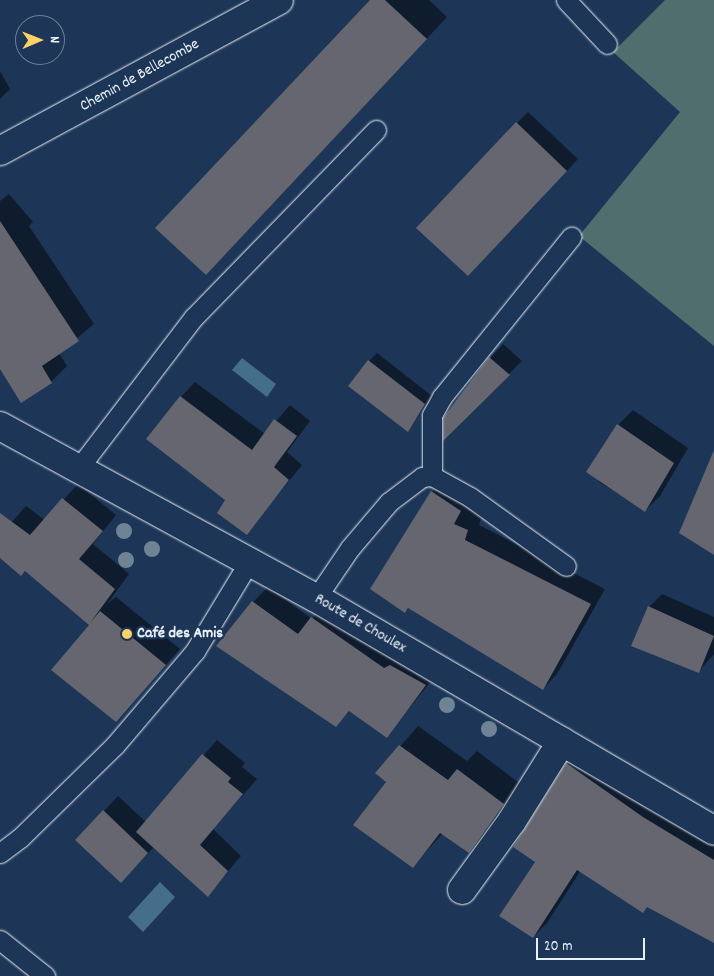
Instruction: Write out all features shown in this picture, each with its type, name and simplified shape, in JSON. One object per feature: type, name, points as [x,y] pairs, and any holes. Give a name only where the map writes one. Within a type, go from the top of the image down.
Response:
[{"type":"street","name":"Chemin de Bellecombe","points":[[0,151],[279,0]]},
{"type":"street","name":"Route de Choulex","points":[[0,426],[316,598],[714,831]]},
{"type":"street","points":[[462,890],[512,821],[562,741]]},
{"type":"lane","points":[[566,0],[608,44]]},
{"type":"lane","points":[[78,469],[194,317],[376,130]]},
{"type":"lane","points":[[432,476],[432,415],[442,397],[571,237]]},
{"type":"lane","points":[[316,598],[350,548],[390,502],[422,477],[432,476],[470,496],[566,566]]},
{"type":"lane","points":[[0,853],[20,838],[115,745],[195,651],[249,562]]},
{"type":"lane","points":[[0,940],[45,976]]},
{"type":"green space","points":[[665,0],[714,0],[714,346],[579,236],[680,112],[613,52]]},
{"type":"water","points":[[242,358],[276,384],[267,397],[232,370]]},
{"type":"water","points":[[160,882],[175,897],[143,932],[128,917]]},
{"type":"building","points":[[370,0],[385,0],[427,39],[206,275],[155,228]]},
{"type":"building","points":[[516,122],[567,171],[468,276],[416,228]]},
{"type":"building","points":[[0,221],[79,341],[42,366],[52,383],[21,403],[0,369]]},
{"type":"building","points":[[489,357],[510,375],[443,441],[443,418]]},
{"type":"building","points":[[368,360],[425,404],[408,432],[348,386]]},
{"type":"building","points":[[180,396],[252,450],[274,419],[297,436],[274,467],[289,480],[247,535],[217,513],[225,500],[146,439]]},
{"type":"building","points":[[617,424],[674,463],[645,512],[586,472]]},
{"type":"building","points":[[714,450],[714,555],[679,533]]},
{"type":"building","points":[[431,491],[461,511],[454,524],[468,530],[465,540],[591,604],[543,690],[408,608],[405,613],[370,589]]},
{"type":"building","points":[[62,498],[103,531],[79,559],[115,589],[90,623],[100,611],[166,665],[116,722],[51,670],[89,625],[25,571],[21,576],[0,558],[0,513],[30,535]]},
{"type":"building","points":[[252,601],[298,634],[311,617],[384,668],[390,665],[426,685],[387,738],[349,711],[336,727],[216,646]]},
{"type":"building","points":[[648,606],[714,636],[699,673],[631,646]]},
{"type":"building","points":[[399,745],[448,780],[457,769],[504,804],[469,853],[440,833],[413,868],[353,825],[386,782],[375,773]]},
{"type":"building","points":[[202,754],[231,778],[228,782],[243,794],[200,845],[228,871],[208,897],[136,832]]},
{"type":"building","points":[[566,763],[643,817],[714,860],[714,943],[647,907],[643,913],[577,870],[533,938],[499,916],[535,862],[513,847]]},
{"type":"building","points":[[103,810],[148,853],[121,883],[75,840]]},
{"type":"place","name":"Café des Amis","points":[[127,634]]}]
